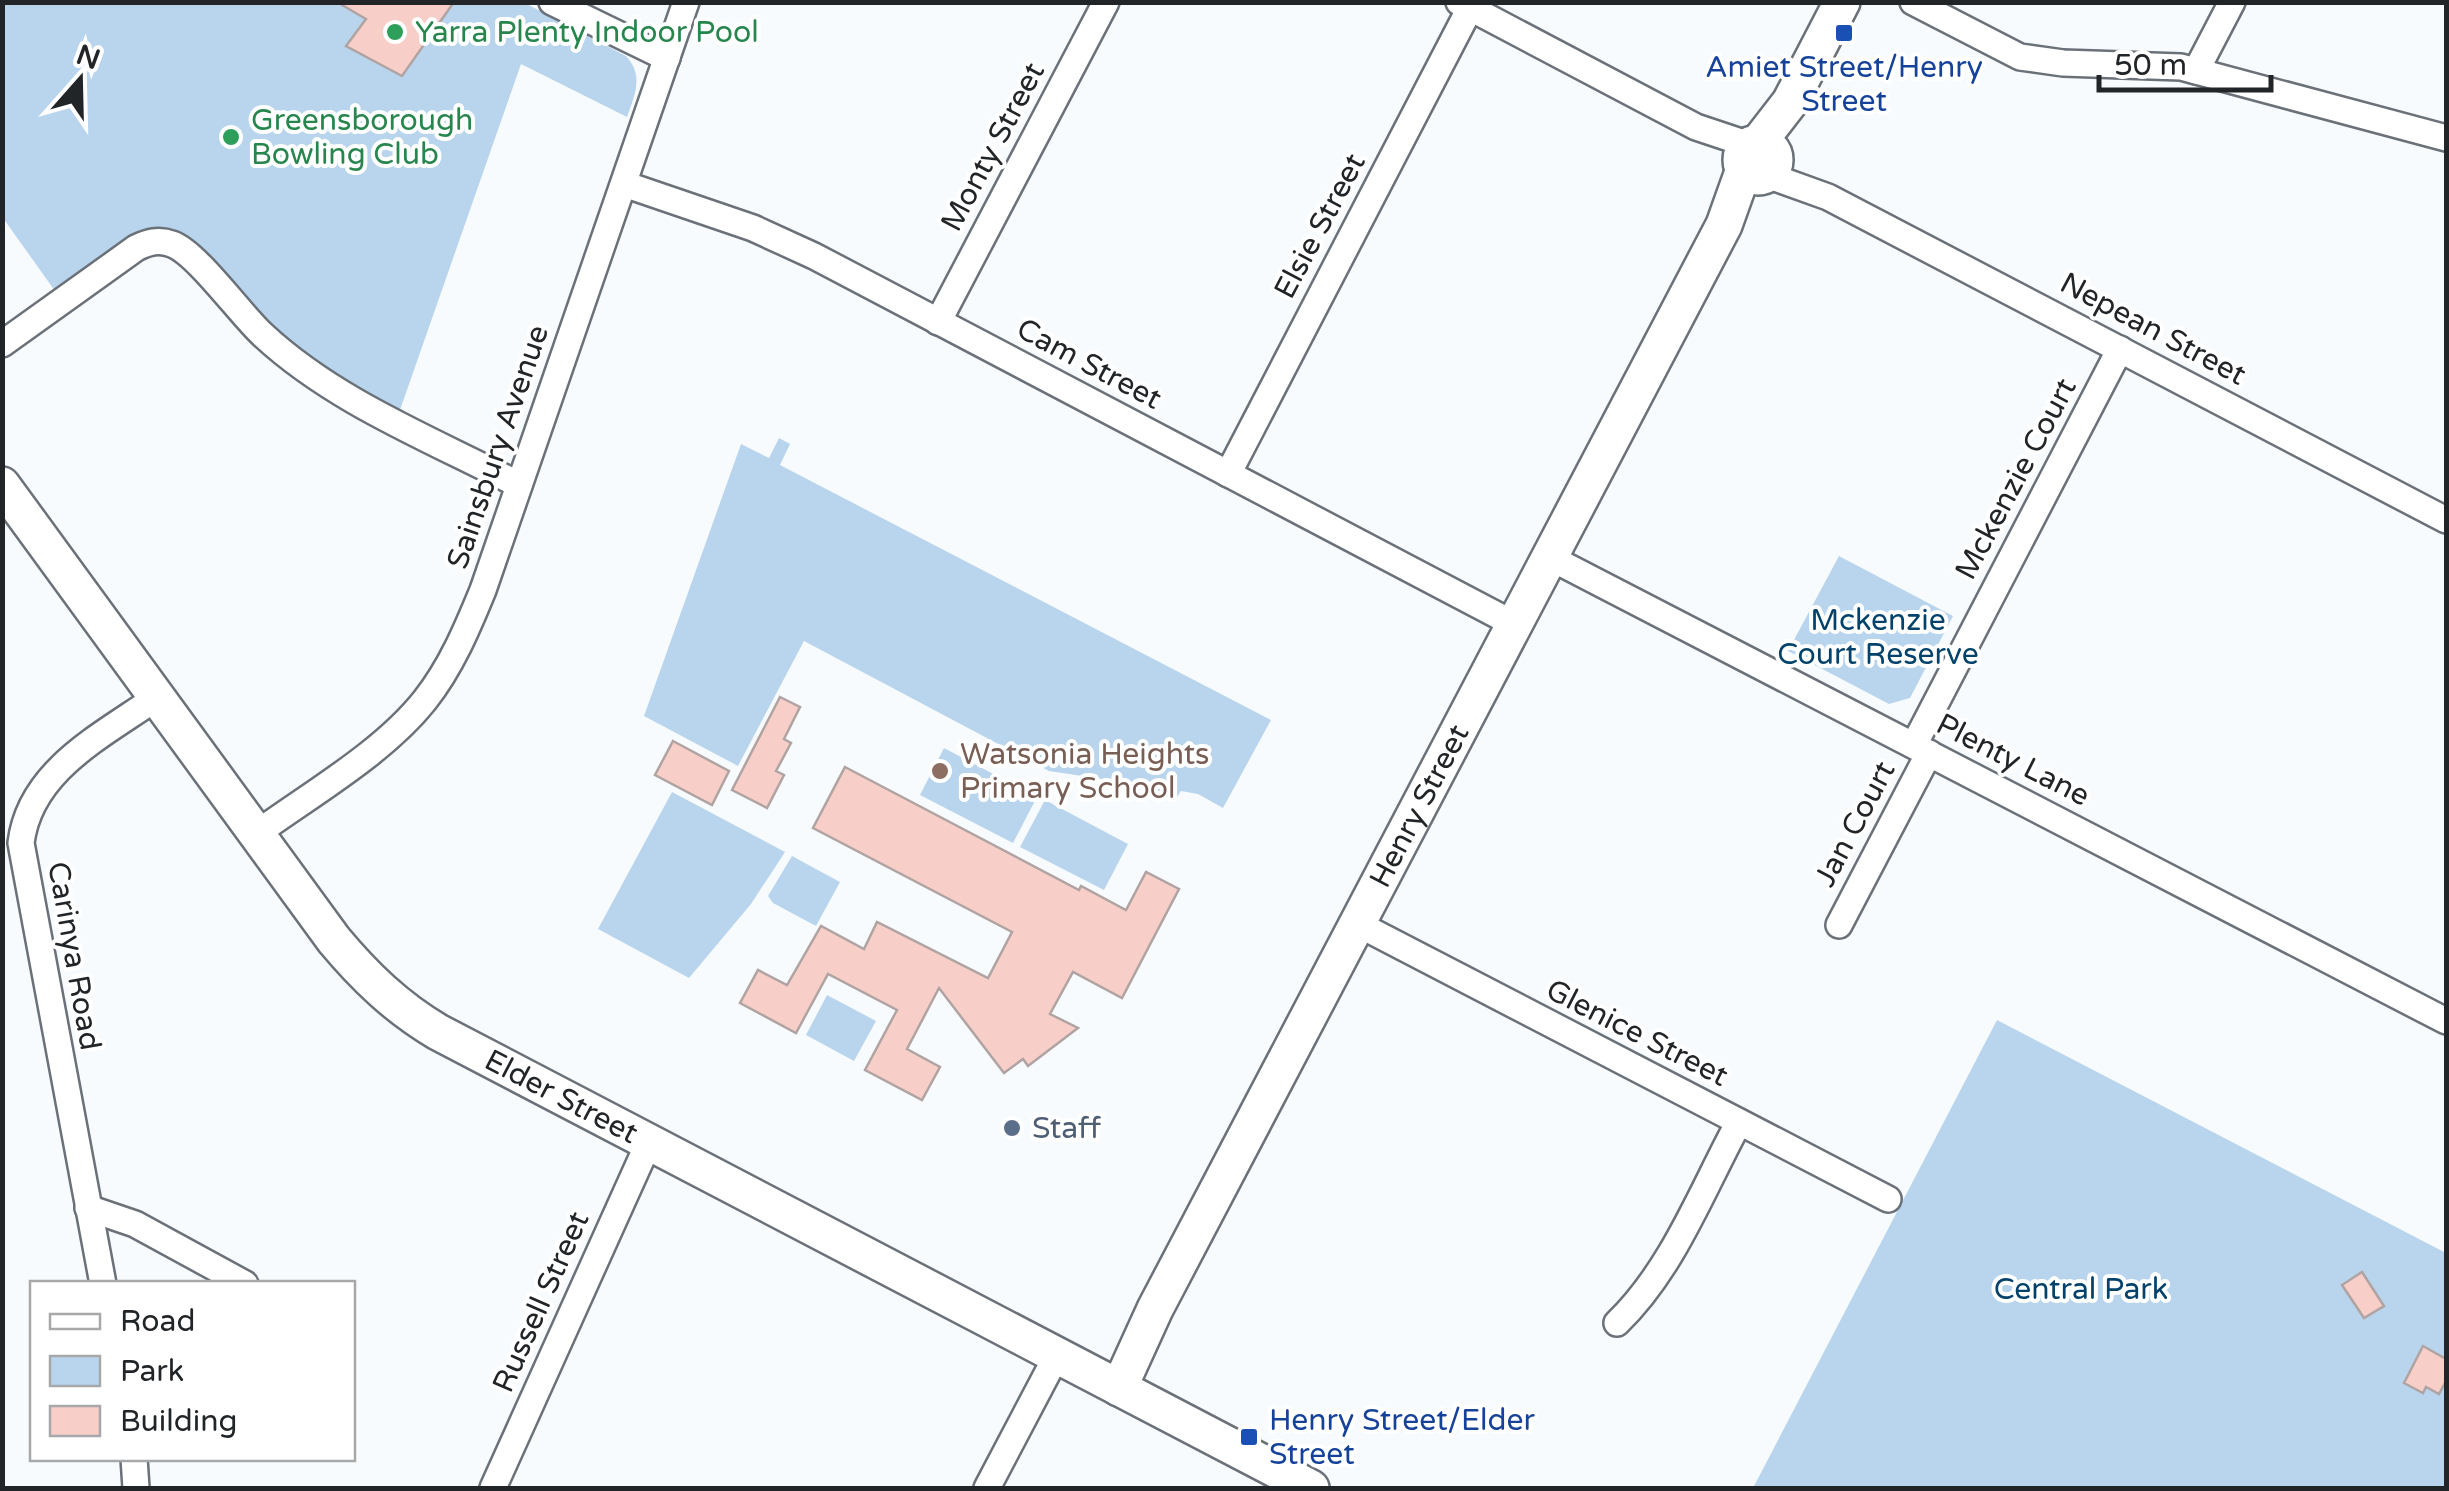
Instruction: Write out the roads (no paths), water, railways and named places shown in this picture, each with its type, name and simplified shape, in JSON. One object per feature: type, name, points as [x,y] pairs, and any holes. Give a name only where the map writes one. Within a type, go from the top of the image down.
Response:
[{"type":"street","points":[[552,2],[667,58]]},
{"type":"street","name":"Sainsbury Avenue","points":[[256,834],[377,747],[426,700],[444,673],[468,626],[519,485],[686,2]]},
{"type":"street","name":"Monty Street","points":[[938,322],[1106,2]]},
{"type":"street","name":"Henry Street","points":[[1119,1388],[1155,1309],[1842,2]]},
{"type":"street","points":[[1913,2],[2020,57],[2196,71],[2446,138]]},
{"type":"street","points":[[2196,71],[2232,2]]},
{"type":"street","name":"Nepean Street","points":[[1465,5],[2446,520]]},
{"type":"street","name":"Elsie Street","points":[[1228,474],[1465,5]]},
{"type":"street","name":"Cam Street","points":[[624,184],[785,242],[1514,624]]},
{"type":"street","points":[[2,344],[136,248],[151,242],[168,242],[188,254],[237,310],[296,363],[342,393],[519,485]]},
{"type":"street","name":"Mckenzie Court","points":[[1921,749],[2120,349]]},
{"type":"street","name":"Elder Street","points":[[2,485],[334,940],[371,982],[402,1009],[1310,1488]]},
{"type":"street","name":"Plenty Lane","points":[[1549,557],[2446,1021]]},
{"type":"street","name":"Carinya Road","points":[[102,1281],[22,862],[23,826],[36,794],[48,779],[156,697]]},
{"type":"street","name":"Jan Court","points":[[1838,925],[1921,749]]},
{"type":"street","name":"Glenice Street","points":[[1356,924],[1888,1199]]},
{"type":"street","points":[[1618,1323],[1662,1269],[1739,1122]]},
{"type":"street","name":"Russell Street","points":[[493,1488],[649,1142]]},
{"type":"street","points":[[88,1208],[135,1224],[240,1281]]},
{"type":"street","points":[[988,1488],[1057,1355]]},
{"type":"street","points":[[134,1461],[136,1488]]},
{"type":"place","name":"Yarra Plenty Indoor Pool","points":[[395,32]]},
{"type":"place","name":"Amiet Street/Henry Street","points":[[1844,33]]},
{"type":"place","name":"Greensborough Bowling Club","points":[[231,137]]},
{"type":"place","name":"Watsonia Heights Primary School","points":[[940,771]]},
{"type":"place","name":"Staff","points":[[1012,1128]]},
{"type":"place","name":"Henry Street/Elder Street","points":[[1249,1437]]},
{"type":"park label","name":"Mckenzie Court Reserve","points":[[1878,637]]},
{"type":"park label","name":"Central Park","points":[[2081,1289]]}]
